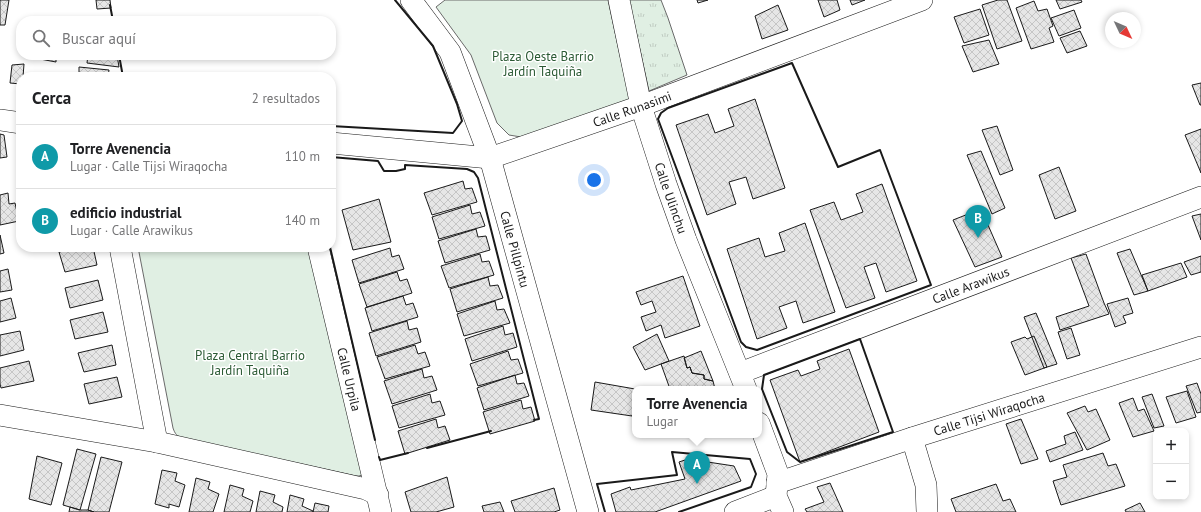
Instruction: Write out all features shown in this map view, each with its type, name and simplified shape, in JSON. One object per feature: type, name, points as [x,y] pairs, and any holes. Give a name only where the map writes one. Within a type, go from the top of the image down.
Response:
[{"type":"street","name":"Calle Pillpintu","points":[[411,0],[450,52],[490,158],[588,512]]},
{"type":"street","name":"Calle Ulinchu","points":[[619,0],[641,106],[666,184],[743,381]]},
{"type":"street","name":"Calle Runasimi","points":[[336,143],[490,158],[641,106],[922,0]]},
{"type":"street","points":[[0,120],[16,122]]},
{"type":"street","name":"Calle Arawikus","points":[[743,381],[1201,197]]},
{"type":"street","points":[[121,252],[157,442]]},
{"type":"street","name":"Calle Urpila","points":[[319,252],[379,503]]},
{"type":"street","name":"Calle Tijsi Wiraqocha","points":[[735,512],[779,497],[912,438],[1201,347]]},
{"type":"street","points":[[0,415],[157,442],[366,489],[379,503]]},
{"type":"street","points":[[762,431],[778,474],[779,497]]},
{"type":"street","points":[[912,438],[926,485],[927,512]]},
{"type":"green space","name":"Plaza Oeste Barrio Jardín Taquiña","points":[[445,0],[608,0],[630,97],[624,103],[521,137],[509,135],[497,123],[471,55],[436,7]]},
{"type":"green space","points":[[629,0],[661,0],[687,75],[649,91]]},
{"type":"green space","name":"Plaza Central Barrio Jardín Taquiña","points":[[139,252],[316,252],[362,475],[356,476],[182,438],[176,434],[173,428]]},
{"type":"building","points":[[0,0],[9,0],[5,25],[0,25]]},
{"type":"building","points":[[96,0],[110,0],[111,8],[97,9]]},
{"type":"building","points":[[697,0],[708,0],[698,3]]},
{"type":"building","points":[[818,0],[837,0],[840,10],[824,17]]},
{"type":"building","points":[[850,0],[865,0],[852,5]]},
{"type":"building","points":[[998,0],[1007,0],[1022,41],[997,49],[982,5]]},
{"type":"building","points":[[1056,0],[1081,0],[1082,2],[1060,9]]},
{"type":"building","points":[[1034,1],[1038,11],[1047,9],[1053,26],[1049,28],[1054,42],[1031,49],[1016,8]]},
{"type":"building","points":[[778,5],[788,30],[762,39],[755,16]]},
{"type":"building","points":[[980,9],[989,35],[964,43],[954,17]]},
{"type":"building","points":[[1074,10],[1081,28],[1059,36],[1051,18]]},
{"type":"building","points":[[1080,31],[1087,46],[1067,53],[1060,38]]},
{"type":"building","points":[[989,40],[999,64],[973,72],[962,46]]},
{"type":"building","points":[[45,60],[56,60],[56,62]]},
{"type":"building","points":[[87,60],[118,60],[119,67],[87,63]]},
{"type":"building","points":[[24,64],[23,72],[16,72],[16,84],[10,83],[12,65]]},
{"type":"building","points":[[79,67],[109,70],[109,72],[79,72]]},
{"type":"building","points":[[1201,83],[1201,105],[1200,105],[1192,85]]},
{"type":"building","points":[[755,99],[785,188],[753,199],[746,177],[729,182],[736,204],[707,215],[676,125],[708,114],[715,133],[734,126],[728,109]]},
{"type":"building","points":[[997,126],[1013,170],[1000,175],[982,130]]},
{"type":"building","points":[[1201,129],[1201,173],[1185,135]]},
{"type":"building","points":[[0,134],[4,135],[7,157],[0,158]]},
{"type":"building","points":[[981,151],[1005,208],[992,214],[967,155]]},
{"type":"building","points":[[1059,167],[1076,211],[1055,219],[1039,175]]},
{"type":"building","points":[[463,181],[465,189],[472,188],[477,202],[432,215],[424,193]]},
{"type":"building","points":[[882,184],[917,281],[886,292],[876,263],[864,267],[875,298],[846,308],[810,210],[834,202],[841,220],[863,212],[856,194]]},
{"type":"building","points":[[8,193],[9,204],[15,203],[16,222],[0,225],[0,195]]},
{"type":"building","points":[[379,199],[391,242],[353,250],[342,210]]},
{"type":"building","points":[[470,205],[472,214],[480,212],[485,226],[439,239],[432,217]]},
{"type":"building","points":[[981,209],[1002,257],[975,267],[953,220]]},
{"type":"building","points":[[1201,214],[1201,240],[1192,216]]},
{"type":"building","points":[[805,223],[835,312],[803,323],[796,301],[779,307],[787,328],[757,339],[727,249],[759,238],[765,257],[785,251],[779,233]]},
{"type":"building","points":[[476,229],[478,237],[486,236],[490,250],[445,263],[438,241]]},
{"type":"building","points":[[0,235],[4,253],[0,254]]},
{"type":"building","points":[[390,248],[392,257],[399,255],[404,269],[359,283],[352,260]]},
{"type":"building","points":[[1130,249],[1148,291],[1134,295],[1117,253]]},
{"type":"building","points":[[59,252],[94,252],[97,265],[65,272]]},
{"type":"building","points":[[480,254],[482,262],[489,261],[494,275],[449,288],[441,266]]},
{"type":"building","points":[[1086,254],[1109,314],[1060,330],[1056,317],[1089,306],[1071,258]]},
{"type":"building","points":[[1201,256],[1201,272],[1191,275],[1184,262]]},
{"type":"building","points":[[1181,263],[1187,277],[1148,291],[1142,275]]},
{"type":"building","points":[[8,269],[12,290],[0,292],[0,271]]},
{"type":"building","points":[[397,272],[400,281],[407,279],[412,293],[367,307],[359,284]]},
{"type":"building","points":[[683,276],[700,326],[665,338],[661,325],[646,331],[641,317],[656,312],[652,301],[641,305],[636,292]]},
{"type":"building","points":[[488,277],[490,286],[498,285],[503,298],[457,312],[450,289]]},
{"type":"building","points":[[98,280],[103,300],[70,308],[65,288]]},
{"type":"building","points":[[403,296],[406,305],[413,303],[418,317],[372,331],[365,308]]},
{"type":"building","points":[[11,298],[16,318],[0,322],[0,301]]},
{"type":"building","points":[[1128,298],[1133,313],[1123,316],[1126,323],[1115,327],[1107,304]]},
{"type":"building","points":[[495,301],[497,310],[504,309],[510,323],[464,336],[457,314]]},
{"type":"building","points":[[103,312],[108,332],[75,339],[70,320]]},
{"type":"building","points":[[1036,313],[1057,364],[1044,368],[1024,317]]},
{"type":"building","points":[[407,321],[409,330],[417,328],[421,342],[376,356],[369,333]]},
{"type":"building","points":[[503,326],[505,335],[513,333],[517,347],[472,361],[465,339]]},
{"type":"building","points":[[1071,328],[1080,355],[1067,359],[1058,332]]},
{"type":"building","points":[[20,331],[24,350],[0,356],[0,335]]},
{"type":"building","points":[[657,334],[669,361],[645,370],[633,347]]},
{"type":"building","points":[[1034,336],[1047,367],[1025,375],[1011,342],[1025,337],[1027,339]]},
{"type":"building","points":[[112,345],[116,365],[84,372],[78,353]]},
{"type":"building","points":[[415,345],[418,354],[425,352],[430,366],[385,379],[377,357]]},
{"type":"building","points":[[849,349],[879,432],[800,462],[770,380],[798,370],[801,376],[820,369],[817,361]]},
{"type":"building","points":[[508,351],[511,360],[518,359],[523,373],[478,386],[470,364]]},
{"type":"building","points":[[701,351],[713,381],[704,379],[704,375],[692,373],[690,367],[687,368],[684,358]]},
{"type":"building","points":[[684,356],[687,368],[690,367],[692,373],[704,375],[704,379],[713,381],[714,386],[669,386],[661,364]]},
{"type":"building","points":[[29,361],[34,381],[1,388],[0,368]]},
{"type":"building","points":[[422,369],[424,378],[432,376],[437,390],[392,404],[384,381]]},
{"type":"building","points":[[515,375],[517,384],[524,383],[529,396],[484,410],[477,388]]},
{"type":"building","points":[[117,377],[122,397],[89,404],[84,384]]},
{"type":"building","points":[[595,382],[632,388],[632,416],[591,410]]},
{"type":"building","points":[[1197,383],[1201,394],[1201,412],[1197,413],[1186,386]]},
{"type":"building","points":[[1187,391],[1196,417],[1176,423],[1166,397]]},
{"type":"building","points":[[430,394],[432,403],[440,401],[445,415],[399,428],[392,406]]},
{"type":"building","points":[[1152,394],[1164,426],[1154,428],[1142,397]]},
{"type":"building","points":[[1133,398],[1138,411],[1144,409],[1153,431],[1133,437],[1119,403]]},
{"type":"building","points":[[521,400],[523,409],[531,407],[535,421],[490,434],[483,412]]},
{"type":"building","points":[[1085,406],[1088,412],[1096,409],[1110,440],[1087,450],[1067,413]]},
{"type":"building","points":[[436,419],[438,428],[445,426],[450,440],[405,454],[398,431]]},
{"type":"building","points":[[1021,419],[1038,459],[1021,464],[1006,424]]},
{"type":"building","points":[[1075,432],[1083,450],[1050,462],[1046,451],[1066,444],[1064,436]]},
{"type":"building","points":[[77,449],[96,454],[80,510],[63,505]]},
{"type":"building","points":[[1103,453],[1108,466],[1116,464],[1125,486],[1061,505],[1053,481],[1067,477],[1063,465]]},
{"type":"building","points":[[37,456],[62,463],[51,505],[29,499]]},
{"type":"building","points":[[101,457],[122,462],[109,512],[94,512],[88,510]]},
{"type":"building","points":[[688,459],[734,466],[741,481],[655,512],[616,512],[611,494],[630,487],[631,490],[685,479],[679,462]]},
{"type":"building","points":[[162,470],[177,473],[175,481],[185,485],[179,507],[169,504],[169,508],[155,504]]},
{"type":"building","points":[[447,477],[454,507],[436,512],[411,512],[405,492]]},
{"type":"building","points":[[196,478],[210,482],[208,489],[219,494],[213,512],[189,512]]},
{"type":"building","points":[[830,483],[843,512],[807,512],[805,509],[824,502],[817,487]]},
{"type":"building","points":[[996,484],[1003,501],[1010,499],[1016,512],[956,512],[951,499]]},
{"type":"building","points":[[230,485],[244,489],[242,496],[253,501],[250,512],[224,512]]},
{"type":"building","points":[[554,488],[560,510],[554,512],[515,512],[511,501]]},
{"type":"building","points":[[260,491],[275,495],[273,502],[283,507],[282,512],[256,512]]},
{"type":"building","points":[[290,495],[304,499],[302,506],[313,512],[287,512]]},
{"type":"building","points":[[500,502],[504,512],[484,512],[482,506]]},
{"type":"building","points":[[315,503],[329,506],[328,512],[313,512]]},
{"type":"building","points":[[1140,503],[1145,512],[1126,512],[1125,510]]},
{"type":"building","points":[[70,507],[80,510],[94,512],[69,512]]},
{"type":"wall","points":[[336,126],[453,133],[462,121],[457,104],[433,46],[395,0]]},
{"type":"wall","points":[[110,5],[112,16]]},
{"type":"wall","points":[[120,60],[122,72]]},
{"type":"wall","points":[[792,63],[838,167],[880,150],[931,285],[757,350],[746,347],[741,342],[658,119],[661,113],[668,108],[792,63]]},
{"type":"wall","points":[[336,157],[378,161],[384,171],[405,169],[405,165],[467,169],[474,172],[478,178],[539,419],[534,420]]},
{"type":"wall","points":[[331,252],[375,440]]},
{"type":"wall","points":[[860,339],[893,432],[800,462],[787,452],[762,389],[764,375],[860,339]]},
{"type":"wall","points":[[427,448],[491,431]]},
{"type":"wall","points":[[605,512],[597,484],[677,475],[672,452],[750,459],[756,474],[751,487],[679,512]]},
{"type":"wall","points":[[379,457],[380,460],[408,453]]},
{"type":"place","name":"edificio industrial","points":[[978,238]]},
{"type":"place","name":"Torre Avenencia","points":[[697,484]]}]
